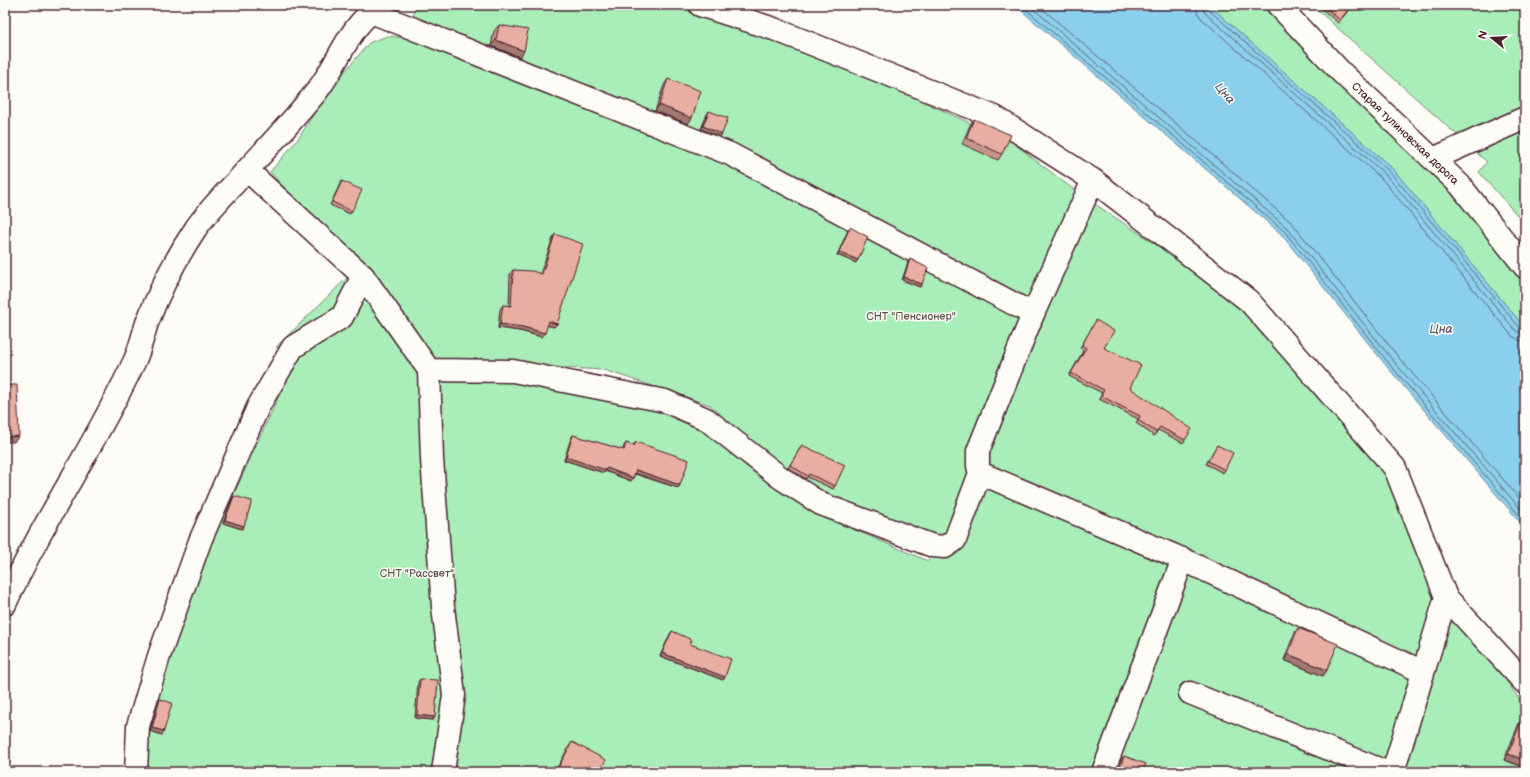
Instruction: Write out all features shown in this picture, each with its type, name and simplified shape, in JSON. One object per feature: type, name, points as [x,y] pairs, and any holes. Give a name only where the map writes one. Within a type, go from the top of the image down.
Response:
[{"type":"street","points":[[700,5],[774,29],[996,117],[1093,180],[1249,300],[1395,468],[1446,597],[1525,683]]},
{"type":"street","name":"Старая тулиновская дорога","points":[[1278,5],[1342,73],[1460,185],[1525,268]]},
{"type":"street","points":[[5,604],[34,543],[84,458],[136,359],[147,324],[177,256],[202,220],[319,88],[348,39],[376,8],[730,154],[1033,314]]},
{"type":"street","points":[[1433,159],[1525,118]]},
{"type":"street","points":[[247,170],[363,276],[429,370],[432,460],[443,607],[454,695],[443,772]]},
{"type":"street","points":[[429,370],[513,371],[665,401],[706,419],[781,478],[821,504],[932,546],[945,547],[955,540],[980,474],[978,466],[978,451],[1033,314],[1093,180]]},
{"type":"street","points":[[136,772],[138,726],[159,656],[200,542],[258,406],[293,347],[342,317],[363,276]]},
{"type":"street","points":[[980,474],[1183,559],[1424,672]]},
{"type":"street","points":[[1103,772],[1183,559]]},
{"type":"street","points":[[1393,772],[1446,597]]},
{"type":"street","points":[[1190,693],[1386,772]]},
{"type":"green space","points":[[416,5],[676,5],[691,8],[851,69],[1012,142],[1078,193],[1266,317],[1372,446],[1453,602],[1525,708],[1525,772],[144,772],[155,699],[199,570],[298,354],[276,347],[356,269],[270,172],[298,139],[327,93],[369,43],[387,36],[406,38]],"holes":[[[473,363],[604,370],[710,405],[794,482],[938,539],[928,561],[822,516],[688,415]],[[1069,502],[1183,572],[1155,558]]]},
{"type":"green space","points":[[1209,5],[1260,5],[1409,139],[1525,272],[1525,328],[1393,169]]},
{"type":"green space","points":[[1312,5],[1525,5],[1525,224],[1479,172],[1487,162]]},
{"type":"water","name":"Цна","points":[[1015,5],[1209,5],[1393,169],[1525,328],[1525,528],[1388,368],[1281,234]]},
{"type":"building","points":[[1352,5],[1340,20],[1324,6]]},
{"type":"building","points":[[499,25],[528,30],[524,51],[496,40]]},
{"type":"building","points":[[668,79],[701,91],[692,118],[659,105]]},
{"type":"building","points":[[709,111],[728,118],[722,134],[703,126]]},
{"type":"building","points":[[974,119],[1011,135],[1002,154],[966,138]]},
{"type":"building","points":[[342,181],[362,190],[352,211],[332,202]]},
{"type":"building","points":[[850,227],[868,237],[858,260],[839,252]]},
{"type":"building","points":[[555,234],[583,244],[557,324],[549,321],[545,333],[523,327],[500,324],[503,305],[511,306],[513,270],[532,271],[542,274]]},
{"type":"building","points":[[910,259],[928,268],[922,284],[904,277]]},
{"type":"building","points":[[1096,320],[1114,331],[1104,348],[1141,365],[1130,388],[1192,429],[1185,440],[1160,427],[1156,432],[1138,420],[1140,416],[1101,396],[1104,390],[1071,373],[1086,348],[1082,345]]},
{"type":"building","points":[[5,385],[17,385],[19,436],[5,437]]},
{"type":"building","points":[[573,435],[624,450],[626,443],[634,446],[636,442],[689,460],[680,485],[636,470],[633,478],[607,468],[606,470],[566,457]]},
{"type":"building","points":[[802,445],[845,465],[835,486],[809,474],[808,476],[790,465]]},
{"type":"building","points":[[1217,445],[1233,453],[1225,470],[1208,461]]},
{"type":"building","points":[[234,496],[252,501],[244,526],[225,520]]},
{"type":"building","points":[[1298,628],[1338,644],[1327,670],[1288,654]]},
{"type":"building","points":[[672,631],[692,640],[690,644],[731,659],[725,677],[662,653]]},
{"type":"building","points":[[420,679],[438,680],[435,717],[417,715]]},
{"type":"building","points":[[160,699],[172,703],[164,731],[152,728]]},
{"type":"building","points":[[1523,717],[1525,718],[1525,760],[1508,754]]},
{"type":"building","points":[[572,742],[606,760],[599,772],[566,772],[558,768]]},
{"type":"building","points":[[1124,756],[1146,764],[1142,772],[1118,772]]},
{"type":"park label","name":"СНТ \"Пенсионер\"","points":[[911,316]]},
{"type":"park label","name":"СНТ \"Рассвет\"","points":[[417,573]]}]
